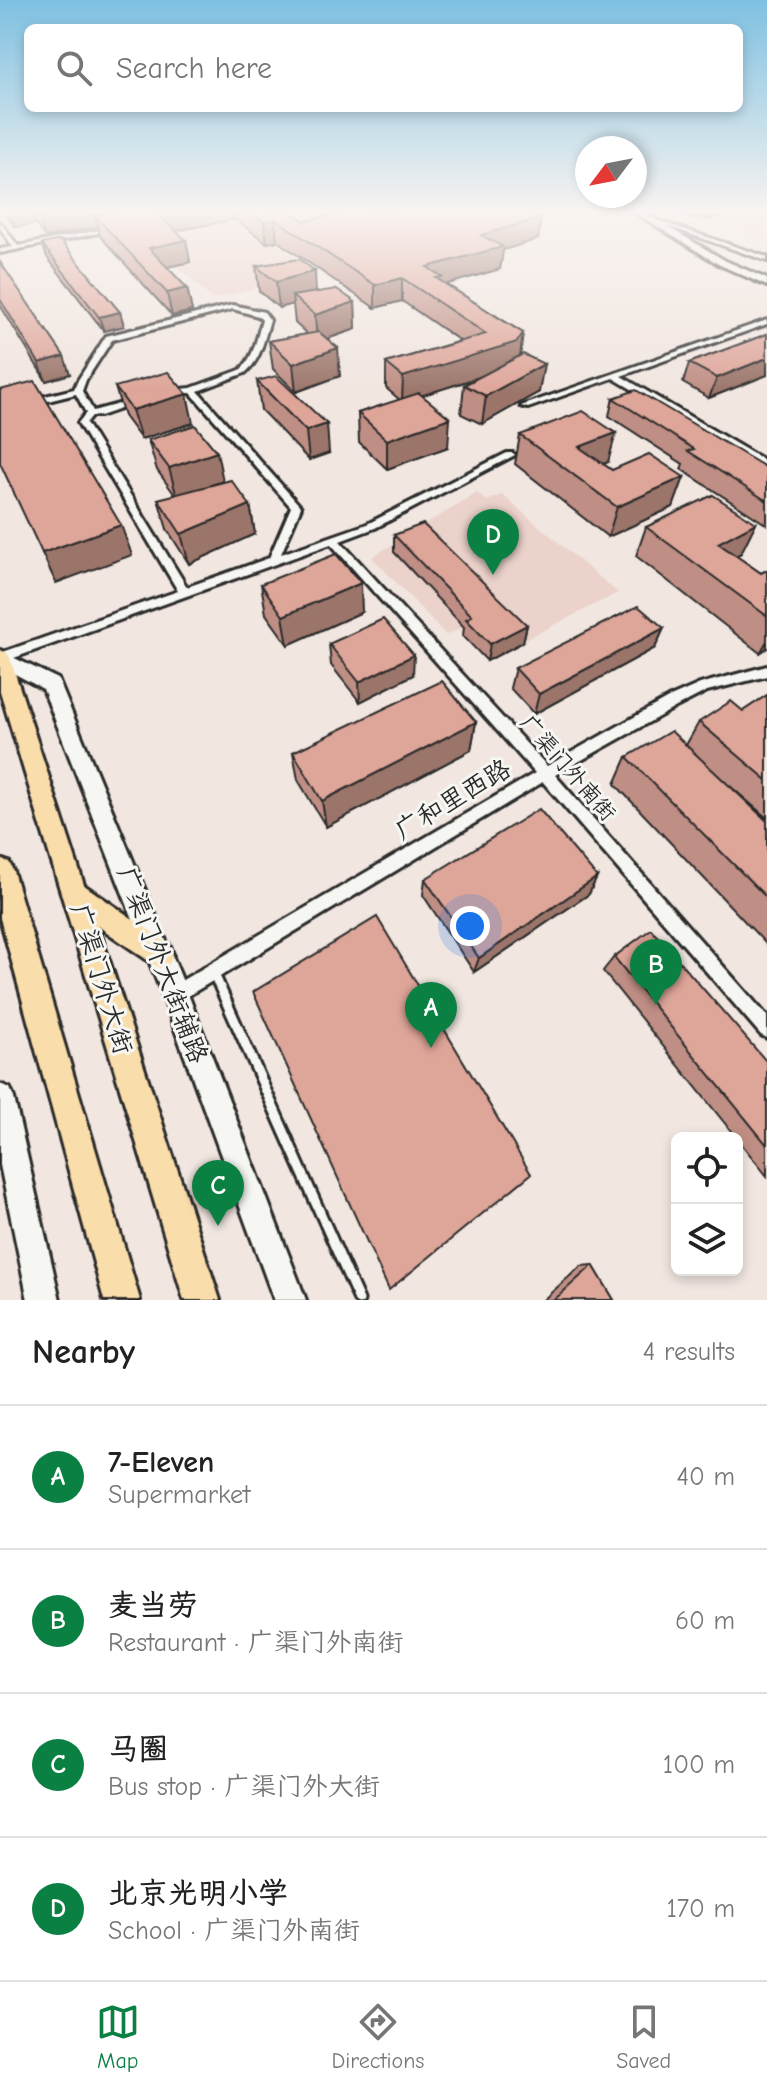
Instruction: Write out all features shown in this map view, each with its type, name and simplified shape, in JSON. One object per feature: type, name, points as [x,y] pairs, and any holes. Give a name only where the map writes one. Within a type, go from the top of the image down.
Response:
[{"type":"main road","name":"广渠门外大街","points":[[0,658],[202,1300]]},
{"type":"main road","points":[[0,871],[122,1300]]},
{"type":"main road","points":[[74,893],[159,954]]},
{"type":"street","points":[[742,272],[767,283]]},
{"type":"street","points":[[90,413],[78,391],[109,338],[233,307],[261,314],[266,320],[252,367],[239,375],[193,390],[178,389],[164,394]]},
{"type":"street","points":[[525,406],[767,322]]},
{"type":"street","points":[[614,375],[767,466]]},
{"type":"street","points":[[193,390],[296,507],[274,559]]},
{"type":"street","points":[[0,410],[78,391]]},
{"type":"street","points":[[90,413],[97,414],[150,398]]},
{"type":"street","points":[[90,413],[82,423],[184,592]]},
{"type":"street","points":[[0,658],[333,540],[408,509],[510,455]]},
{"type":"street","name":"广渠门外南街","points":[[333,540],[545,774],[767,1029]]},
{"type":"street","name":"广渠门外大街辅路","points":[[0,658],[51,684],[175,994],[290,1300]]},
{"type":"street","name":"广和里西路","points":[[175,994],[545,774],[704,687],[767,671]]},
{"type":"street","points":[[0,1098],[44,1300]]},
{"type":"lane","points":[[213,972],[359,1300]]},
{"type":"shaded area","points":[[183,272],[316,273],[212,299]]},
{"type":"shaded area","points":[[477,493],[486,501],[502,495],[618,593],[526,639],[499,611],[446,635],[372,557]]},
{"type":"building","points":[[0,272],[7,272],[64,356],[39,363],[0,299]]},
{"type":"building","points":[[64,272],[86,272],[120,312],[99,317]]},
{"type":"building","points":[[147,272],[171,272],[187,288],[167,293]]},
{"type":"building","points":[[263,272],[313,272],[276,282]]},
{"type":"building","points":[[355,272],[434,272],[442,277],[436,278],[523,333],[517,342],[403,377],[386,363],[486,334],[402,278],[375,285]]},
{"type":"building","points":[[337,289],[355,302],[315,315],[292,296]]},
{"type":"building","points":[[319,332],[338,348],[293,364],[269,341]]},
{"type":"building","points":[[767,334],[767,358],[717,378],[689,363]]},
{"type":"building","points":[[523,354],[544,364],[486,396],[464,385]]},
{"type":"building","points":[[168,372],[187,394],[132,410],[115,387]]},
{"type":"building","points":[[276,376],[327,424],[306,431],[257,381]]},
{"type":"building","points":[[35,381],[121,525],[42,553],[0,463],[0,390]]},
{"type":"building","points":[[636,390],[767,468],[767,501],[688,451],[694,449],[613,398]]},
{"type":"building","points":[[419,393],[450,418],[387,440],[358,413]]},
{"type":"building","points":[[583,411],[616,433],[579,447],[612,470],[649,454],[684,477],[617,507],[520,435]]},
{"type":"building","points":[[195,425],[217,452],[169,468],[148,440]]},
{"type":"building","points":[[231,480],[250,505],[181,534],[158,499]]},
{"type":"building","points":[[713,495],[756,523],[718,543],[761,573],[767,570],[767,616],[646,527]]},
{"type":"building","points":[[423,524],[527,625],[490,644],[466,619],[472,616],[394,535]]},
{"type":"building","points":[[336,554],[361,583],[283,616],[261,584]]},
{"type":"building","points":[[638,606],[664,628],[539,694],[515,668]]},
{"type":"building","points":[[383,619],[414,655],[359,682],[329,644]]},
{"type":"building","points":[[442,681],[476,722],[322,801],[293,752]]},
{"type":"building","points":[[767,695],[767,780],[699,722],[731,701],[743,711]]},
{"type":"building","points":[[671,731],[767,821],[767,898],[627,757]]},
{"type":"building","points":[[539,809],[597,877],[479,958],[425,879]]},
{"type":"building","points":[[377,917],[531,1174],[389,1290],[253,992]]},
{"type":"building","points":[[651,929],[767,1062],[767,1145],[614,957]]},
{"type":"building","points":[[593,1265],[614,1300],[554,1300]]},
{"type":"place","name":"北京光明小学","points":[[493,575]]},
{"type":"place","name":"麦当劳","points":[[656,1005]]},
{"type":"place","name":"7-Eleven","points":[[431,1048]]},
{"type":"place","name":"马圈","points":[[218,1226]]}]
